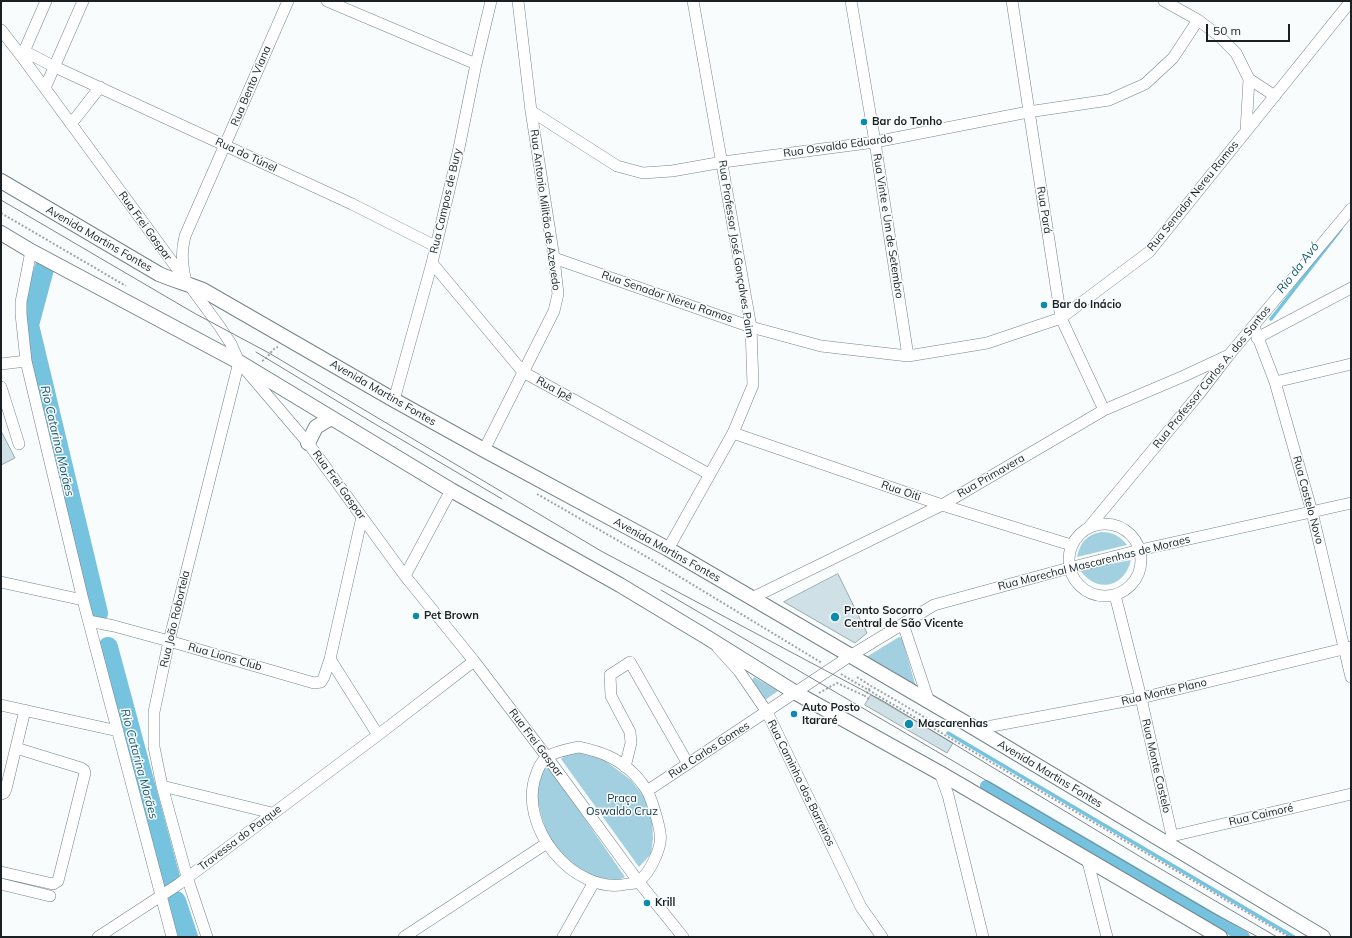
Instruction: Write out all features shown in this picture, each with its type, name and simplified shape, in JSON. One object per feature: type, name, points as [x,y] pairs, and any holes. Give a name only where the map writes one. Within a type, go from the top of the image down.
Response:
[{"type":"main road","name":"Avenida Martins Fontes","points":[[1,181],[159,274],[203,290],[394,400],[668,549],[929,702],[1170,840],[1323,937]]},
{"type":"main road","points":[[1,233],[31,251],[239,362],[451,490],[590,567],[796,693],[940,773],[1220,937]]},
{"type":"main road","points":[[308,444],[316,427],[331,418]]},
{"type":"street","points":[[23,54],[46,1]]},
{"type":"street","points":[[45,88],[83,1]]},
{"type":"street","name":"Rua Bento Viana","points":[[186,283],[182,266],[182,251],[185,236],[288,1]]},
{"type":"street","points":[[327,1],[476,64]]},
{"type":"street","name":"Rua Campos de Bury","points":[[394,400],[432,264],[491,1]]},
{"type":"street","name":"Rua Antonio Militão de Azevedo","points":[[484,450],[554,311],[558,294],[554,258],[531,111],[518,1]]},
{"type":"street","name":"Rua Professor José Gonçalves Paim","points":[[668,549],[733,433],[753,385],[751,327],[723,162],[693,1]]},
{"type":"street","name":"Rua Vinte e Um de Setembro","points":[[851,1],[875,142],[908,356]]},
{"type":"street","name":"Rua Pará","points":[[1012,1],[1028,112],[1062,318],[1104,410]]},
{"type":"street","points":[[1164,1],[1198,20],[1218,35],[1236,53],[1249,79],[1246,131]]},
{"type":"street","name":"Rua Senador Nereu Ramos","points":[[554,258],[751,327],[821,346],[908,356],[987,343],[1062,318],[1148,252],[1351,1]]},
{"type":"street","name":"Rua Osvaldo Eduardo","points":[[531,111],[617,166],[643,173],[672,171],[723,162],[875,142],[1028,112],[1108,100],[1145,84],[1173,58],[1198,20]]},
{"type":"street","name":"Rua Frei Gaspar","points":[[1,30],[23,54],[45,88],[186,283],[220,327],[231,344],[239,362],[308,444],[405,576],[474,661],[638,881],[683,937]]},
{"type":"street","name":"Rua do Túnel","points":[[23,54],[100,87],[352,204],[435,246]]},
{"type":"street","points":[[1249,79],[1275,96]]},
{"type":"street","points":[[71,124],[100,87]]},
{"type":"street","name":"Rua Professor Carlos A. dos Santos","points":[[1071,545],[1079,534],[1089,527],[1199,394],[1229,355],[1254,327],[1351,209]]},
{"type":"street","points":[[31,251],[21,302],[26,361],[83,600],[93,622],[118,731],[164,894],[172,937]]},
{"type":"street","name":"Rua Ipê","points":[[432,264],[523,372],[710,474]]},
{"type":"street","points":[[1257,338],[1351,288]]},
{"type":"street","name":"Rua Castelo Novo","points":[[1254,327],[1275,382],[1312,512],[1348,648],[1351,677]]},
{"type":"street","name":"Rua Primavera","points":[[752,598],[942,505],[1104,410],[1229,355]]},
{"type":"street","points":[[1,364],[26,361]]},
{"type":"street","name":"Rua João Robortela","points":[[207,937],[183,881],[154,747],[154,712],[169,641],[239,362]]},
{"type":"street","points":[[1275,382],[1351,364]]},
{"type":"street","points":[[1,387],[19,444]]},
{"type":"street","name":"Rua Oiti","points":[[733,433],[942,505],[1071,545]]},
{"type":"street","points":[[405,576],[451,490]]},
{"type":"street","name":"Rua Marechal Mascarenhas de Moraes","points":[[850,656],[934,605],[1140,550],[1351,503]]},
{"type":"street","points":[[362,517],[330,659],[378,735]]},
{"type":"street","points":[[1071,545],[1068,556],[1069,568],[1074,579],[1081,588],[1091,594],[1103,596],[1115,595],[1125,590],[1133,583],[1139,573],[1141,562],[1140,550],[1136,541],[1129,533],[1120,527],[1104,524],[1089,527]]},
{"type":"street","points":[[1,582],[83,600]]},
{"type":"street","name":"Rua Monte Castelo","points":[[1115,595],[1141,698],[1170,840]]},
{"type":"street","name":"Rua Lions Club","points":[[93,622],[114,626],[314,682],[321,682],[330,659]]},
{"type":"street","points":[[903,624],[929,702]]},
{"type":"street","name":"Rua Caminho dos Barreiros","points":[[708,638],[740,671],[766,712],[861,907],[882,937]]},
{"type":"street","name":"Rua Monte Plano","points":[[976,729],[1141,698],[1348,648]]},
{"type":"street","name":"Rua Carlos Gomes","points":[[647,790],[833,669],[850,656]]},
{"type":"street","name":"Travessa do Parque","points":[[98,937],[183,881],[474,661]]},
{"type":"street","points":[[625,767],[631,743],[630,732],[611,696],[610,675],[630,662],[688,764]]},
{"type":"street","points":[[1,705],[118,731]]},
{"type":"street","points":[[1,794],[6,789],[25,710]]},
{"type":"street","points":[[579,747],[598,751],[616,760],[625,767],[635,775],[647,790],[661,834],[657,853],[650,869],[638,881],[626,885],[608,886],[594,882],[570,869],[553,852],[541,834],[533,801],[532,785],[539,766],[547,757],[565,749],[579,747]]},
{"type":"street","points":[[1,872],[53,884],[58,881],[85,773],[81,768],[16,748]]},
{"type":"street","points":[[940,773],[948,795],[983,937]]},
{"type":"street","points":[[162,786],[272,813]]},
{"type":"street","name":"Rua Caimoré","points":[[1170,840],[1351,794]]},
{"type":"street","points":[[404,937],[547,843]]},
{"type":"street","points":[[1087,858],[1107,937]]},
{"type":"street","points":[[563,937],[594,882]]},
{"type":"street","points":[[2,888],[50,896]]},
{"type":"path","points":[[1,213],[128,288]]},
{"type":"path","points":[[258,361],[264,361],[274,348],[279,346]]},
{"type":"path","points":[[535,493],[652,560],[833,669],[1289,937]]},
{"type":"path","points":[[857,677],[933,722]]},
{"type":"path","points":[[814,696],[837,683],[869,699]]},
{"type":"path","points":[[865,696],[871,686]]},
{"type":"green space","points":[[1101,532],[1116,535],[1127,545],[1077,557],[1082,543],[1088,537]]},
{"type":"green space","points":[[1131,560],[1122,577],[1116,582],[1109,584],[1101,585],[1094,582],[1086,577],[1080,570]]},
{"type":"green space","points":[[899,637],[902,638],[916,687],[863,659]]},
{"type":"green space","points":[[754,677],[778,691],[765,700],[752,680]]},
{"type":"green space","name":"Praça Oswaldo Cruz","points":[[580,753],[599,756],[631,780],[645,798],[652,820],[653,839],[651,854],[639,867],[561,759],[565,754]]},
{"type":"green space","name":"Praça Oswaldo Cruz","points":[[547,764],[625,877],[617,880],[607,880],[588,874],[563,855],[551,840],[542,818],[537,793],[541,769]]},
{"type":"building","points":[[1,431],[15,458],[1,465]]},
{"type":"building","name":"Pronto Socorro Central de São Vicente","points":[[838,574],[867,633],[855,643],[784,602]]},
{"type":"building","name":"Mascarenhas","points":[[871,695],[953,743],[947,753],[865,705]]},
{"type":"waterway","name":"Rio da Avó","points":[[1271,319],[1341,229]]},
{"type":"waterway","name":"Rio Catarina Morães","points":[[44,269],[29,325],[98,613]]},
{"type":"waterway","name":"Rio Catarina Morães","points":[[108,647],[171,881]]},
{"type":"waterway","points":[[948,733],[1294,937]]},
{"type":"waterway","points":[[986,786],[1244,937]]},
{"type":"waterway","name":"Rio Catarina Morães","points":[[176,901],[188,937]]},
{"type":"tram line","points":[[1,200],[194,313],[269,353],[601,551],[883,701],[1149,862],[1277,937]]},
{"type":"tram line","points":[[256,352],[502,499]]},
{"type":"tram line","points":[[661,590],[1211,912],[1258,937]]},
{"type":"place","name":"Bar do Tonho","points":[[864,122]]},
{"type":"place","name":"Bar do Inácio","points":[[1044,305]]},
{"type":"place","name":"Pet Brown","points":[[416,616]]},
{"type":"place","name":"Pronto Socorro Central de São Vicente","points":[[835,617]]},
{"type":"place","name":"Auto Posto Itararé","points":[[794,714]]},
{"type":"place","name":"Mascarenhas","points":[[909,724]]},
{"type":"place","name":"Krill","points":[[647,903]]}]
